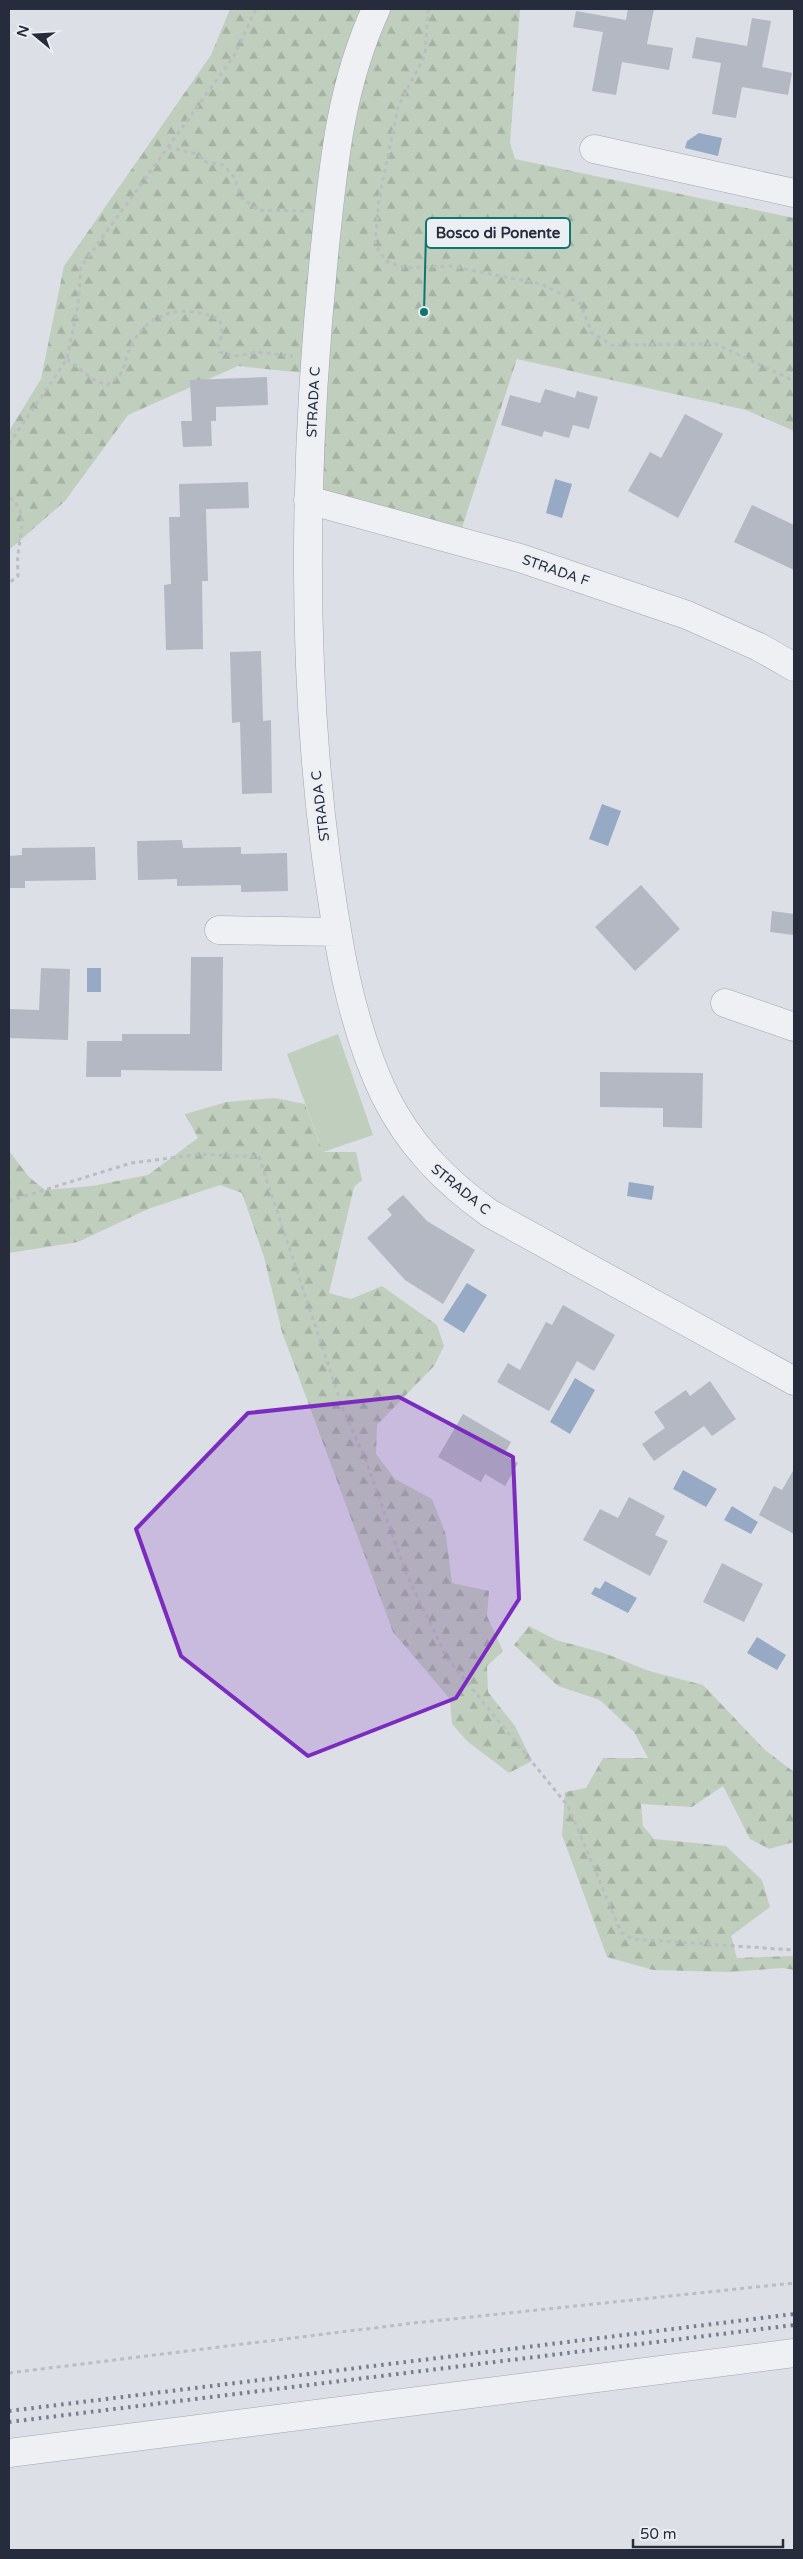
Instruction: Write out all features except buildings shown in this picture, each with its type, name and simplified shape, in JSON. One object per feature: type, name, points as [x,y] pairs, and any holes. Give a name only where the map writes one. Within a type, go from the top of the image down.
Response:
[{"type":"street","name":"STRADA C","points":[[376,9],[357,56],[342,110],[329,213],[316,356],[308,500],[309,644],[314,751],[337,932],[348,984],[373,1066],[397,1119],[433,1168],[489,1213],[794,1381]]},
{"type":"street","points":[[594,149],[794,193]]},
{"type":"street","name":"STRADA F","points":[[308,500],[520,558],[687,616],[759,647],[794,667]]},
{"type":"street","points":[[219,930],[337,932]]},
{"type":"street","points":[[725,1003],[794,1027]]},
{"type":"street","points":[[9,2453],[794,2353]]},
{"type":"path","points":[[9,444],[67,359],[78,305],[81,267],[234,56],[256,9]]},
{"type":"path","points":[[428,9],[425,55],[398,107],[379,199],[376,245],[386,261],[405,268],[450,266],[541,284],[581,304],[591,332],[610,345],[716,344],[794,381]]},
{"type":"path","points":[[168,147],[197,154],[206,162],[223,166],[234,177],[241,197],[258,210],[329,213]]},
{"type":"path","points":[[67,359],[92,379],[107,385],[122,375],[132,344],[149,323],[163,313],[206,314],[219,319],[222,327],[222,337],[218,344],[220,352],[237,356],[257,352],[297,357],[316,356]]},
{"type":"path","points":[[9,498],[15,501],[21,511],[22,542],[18,555],[18,576],[9,583]]},
{"type":"path","points":[[9,1201],[131,1163],[202,1154],[259,1157],[343,1409],[366,1461],[406,1573],[446,1658],[568,1806],[621,1932],[632,1939],[794,1950]]},
{"type":"path","points":[[9,2372],[414,2323],[794,2283]]},
{"type":"highlighted area","points":[[399,1397],[513,1457],[519,1599],[456,1698],[308,1756],[181,1656],[136,1529],[248,1413]]},
{"type":"green space","points":[[230,9],[520,9],[510,143],[515,159],[794,218],[794,431],[746,410],[517,359],[459,537],[308,500],[314,374],[238,366],[128,415],[65,501],[9,550],[9,431],[41,379],[64,266],[211,55]]},
{"type":"green space","points":[[338,1034],[373,1135],[323,1152],[287,1054]]},
{"type":"green space","points":[[275,1098],[305,1104],[323,1152],[356,1152],[362,1180],[354,1187],[329,1293],[351,1299],[382,1286],[437,1325],[444,1346],[434,1366],[377,1425],[376,1454],[395,1479],[432,1499],[446,1535],[452,1583],[489,1591],[487,1616],[503,1651],[487,1666],[488,1692],[515,1726],[532,1761],[509,1773],[467,1741],[452,1724],[450,1699],[393,1632],[282,1332],[264,1257],[242,1193],[220,1185],[148,1209],[78,1242],[9,1253],[9,1151],[29,1177],[45,1190],[92,1186],[148,1175],[198,1138],[185,1114],[227,1102]]},
{"type":"green space","points":[[529,1626],[556,1640],[604,1653],[649,1671],[703,1685],[765,1750],[794,1772],[794,1842],[769,1849],[750,1839],[723,1786],[692,1807],[641,1804],[643,1826],[654,1839],[726,1846],[762,1880],[770,1907],[731,1936],[737,1958],[794,1956],[794,1970],[783,1968],[731,1972],[653,1970],[607,1957],[562,1835],[565,1792],[586,1788],[603,1758],[648,1758],[634,1732],[600,1700],[558,1686],[514,1645]]},
{"type":"water","points":[[699,133],[722,138],[718,156],[685,148],[687,141]]},
{"type":"water","points":[[555,479],[572,484],[562,518],[546,513]]},
{"type":"water","points":[[602,804],[621,811],[608,846],[589,839]]},
{"type":"water","points":[[87,968],[101,968],[101,992],[87,992]]},
{"type":"water","points":[[629,1182],[654,1186],[652,1200],[627,1196]]},
{"type":"water","points":[[467,1283],[487,1295],[464,1333],[443,1320]]},
{"type":"water","points":[[575,1378],[595,1390],[570,1434],[550,1422]]},
{"type":"water","points":[[683,1470],[717,1489],[706,1507],[673,1489]]},
{"type":"water","points":[[732,1506],[758,1522],[751,1534],[724,1520]]},
{"type":"water","points":[[605,1581],[637,1598],[628,1613],[591,1594],[595,1587],[600,1589]]},
{"type":"water","points":[[757,1637],[786,1655],[777,1670],[747,1653]]},
{"type":"railway","points":[[9,2411],[794,2314]]},
{"type":"railway","points":[[9,2422],[794,2325]]},
{"type":"place","name":"Bosco di Ponente","points":[[424,312]]}]
